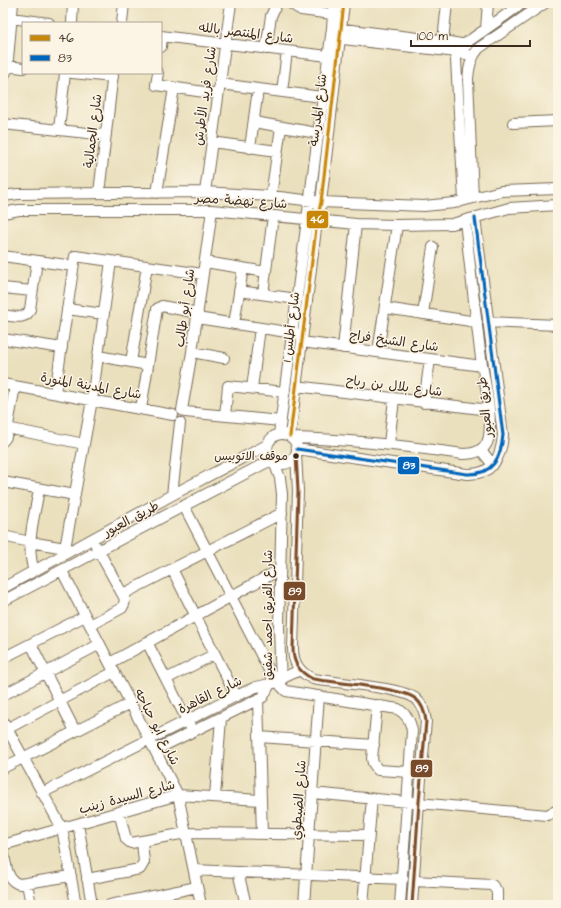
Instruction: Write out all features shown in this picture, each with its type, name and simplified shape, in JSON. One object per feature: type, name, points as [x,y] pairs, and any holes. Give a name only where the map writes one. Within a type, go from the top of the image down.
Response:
[{"type":"street","points":[[3,77],[8,66],[7,18],[13,3]]},
{"type":"street","points":[[72,22],[73,3]]},
{"type":"street","points":[[122,22],[124,3]]},
{"type":"street","name":"شارع فريد الأطرش","points":[[205,192],[230,3]]},
{"type":"street","points":[[266,49],[271,16],[277,3]]},
{"type":"street","name":"شارع المدرسة","points":[[312,220],[320,202],[336,33],[332,14],[334,3]]},
{"type":"street","name":"شارع المدرسة","points":[[312,220],[309,201],[328,56],[344,3]]},
{"type":"street","points":[[443,41],[447,3]]},
{"type":"street","points":[[486,29],[488,3]]},
{"type":"street","points":[[468,199],[456,60],[460,48],[524,3]]},
{"type":"street","points":[[468,199],[468,79],[469,71],[476,52],[545,3]]},
{"type":"street","points":[[294,4],[308,12],[332,14]]},
{"type":"street","points":[[7,18],[41,22]]},
{"type":"street","points":[[336,33],[443,41],[460,48]]},
{"type":"street","points":[[336,33],[460,48],[476,52]]},
{"type":"street","name":"شارع المنتصر بالله","points":[[162,36],[328,56]]},
{"type":"street","points":[[282,92],[287,51]]},
{"type":"street","points":[[8,66],[22,68]]},
{"type":"street","points":[[59,130],[65,74]]},
{"type":"street","points":[[92,74],[113,75]]},
{"type":"street","points":[[158,74],[156,85],[174,88],[258,89],[322,97]]},
{"type":"street","name":"شارع الجمالية","points":[[99,193],[113,75]]},
{"type":"street","points":[[157,193],[174,88]]},
{"type":"street","points":[[250,148],[258,89]]},
{"type":"street","points":[[513,123],[558,121]]},
{"type":"street","points":[[254,122],[317,133]]},
{"type":"street","points":[[3,124],[106,135]]},
{"type":"street","points":[[271,196],[281,127]]},
{"type":"street","points":[[212,142],[277,151]]},
{"type":"street","name":"شارع نهضة مصر","points":[[3,196],[18,194],[205,192],[271,196],[320,202],[424,206],[444,204],[511,190],[558,189]]},
{"type":"street","name":"شارع نهضة مصر","points":[[3,213],[19,210],[212,210],[356,224],[397,225],[452,224],[509,208],[558,205]]},
{"type":"street","name":"شارع أبو طالب","points":[[172,495],[180,415],[192,352],[212,210]]},
{"type":"street","points":[[263,294],[273,216]]},
{"type":"street","name":"طريق العبور","points":[[475,218],[503,435],[500,453],[493,465]]},
{"type":"street","name":"شارع أطلس 1","points":[[279,434],[285,392],[299,337],[297,299],[312,220]]},
{"type":"street","name":"شارع أطلس 1","points":[[291,437],[299,337],[312,220]]},
{"type":"street","name":"طريق العبور","points":[[291,437],[389,444],[463,454],[475,453],[486,444],[489,435],[489,410],[482,366],[465,221]]},
{"type":"street","points":[[343,348],[356,224]]},
{"type":"street","points":[[378,352],[397,225]]},
{"type":"street","points":[[423,314],[433,247]]},
{"type":"street","points":[[3,256],[73,266]]},
{"type":"street","points":[[55,393],[75,256],[203,274]]},
{"type":"street","points":[[3,315],[22,317],[29,312],[37,261]]},
{"type":"street","points":[[3,536],[65,551],[92,400],[111,261]]},
{"type":"street","points":[[205,262],[266,272]]},
{"type":"street","points":[[131,362],[147,266]]},
{"type":"street","points":[[234,324],[243,268]]},
{"type":"street","points":[[3,288],[32,291]]},
{"type":"street","points":[[239,291],[297,299]]},
{"type":"street","name":"شارع الشيخ فراج","points":[[141,409],[157,309],[162,306],[197,316],[260,328],[343,348],[482,366]]},
{"type":"street","points":[[385,308],[477,322]]},
{"type":"street","points":[[67,309],[104,314]]},
{"type":"street","points":[[488,322],[558,325]]},
{"type":"street","points":[[252,388],[260,328]]},
{"type":"street","points":[[3,339],[62,348]]},
{"type":"street","points":[[192,352],[224,358]]},
{"type":"street","points":[[98,356],[148,365]]},
{"type":"street","points":[[424,403],[430,359]]},
{"type":"street","name":"شارع المدينة المنورة","points":[[3,384],[180,415],[225,415],[281,421]]},
{"type":"street","points":[[3,441],[5,439],[14,386]]},
{"type":"street","points":[[225,415],[228,386],[285,392]]},
{"type":"street","name":"شارع بلال بن رباح","points":[[296,386],[489,410]]},
{"type":"street","points":[[389,444],[394,399]]},
{"type":"street","points":[[7,428],[84,444]]},
{"type":"street","points":[[279,434],[291,437],[296,445],[296,451],[291,461],[283,464],[273,461],[268,456],[267,445],[270,439],[279,434]]},
{"type":"street","name":"طريق العبور","points":[[3,588],[34,571],[65,551],[92,539],[267,445]]},
{"type":"street","points":[[296,451],[467,474],[481,472],[493,465],[480,450]]},
{"type":"street","name":"شارع الفريق احمد شفيق","points":[[296,451],[298,491],[292,648],[293,656],[300,670]]},
{"type":"street","name":"طريق العبور","points":[[3,601],[273,461]]},
{"type":"street","name":"شارع الفريق احمد شفيق","points":[[273,461],[280,478],[282,494],[275,682],[286,691],[398,709],[406,714],[410,722],[412,731],[410,772],[400,905]]},
{"type":"street","points":[[3,485],[75,495]]},
{"type":"street","points":[[34,571],[30,557],[30,542],[39,489]]},
{"type":"street","points":[[184,506],[275,682],[300,670],[313,679],[396,691],[411,696],[422,706],[426,721],[412,905]]},
{"type":"street","points":[[123,594],[282,513]]},
{"type":"street","points":[[3,658],[31,644],[88,620],[122,608],[125,599],[123,594],[92,539]]},
{"type":"street","points":[[172,569],[236,696]]},
{"type":"street","name":"شارع ابو حباجه","points":[[62,570],[178,795],[201,905]]},
{"type":"street","points":[[110,663],[279,570]]},
{"type":"street","points":[[147,642],[193,732]]},
{"type":"street","points":[[31,644],[75,731]]},
{"type":"street","points":[[3,695],[100,644]]},
{"type":"street","points":[[166,679],[215,654]]},
{"type":"street","points":[[76,905],[62,828],[4,727],[60,701],[114,672]]},
{"type":"street","name":"شارع القاهرة","points":[[42,793],[236,696],[256,687],[275,682]]},
{"type":"street","name":"شارع القاهرة","points":[[155,750],[263,697],[275,682]]},
{"type":"street","name":"شارع الضيطوي","points":[[304,905],[319,696]]},
{"type":"street","points":[[258,699],[262,834]]},
{"type":"street","points":[[3,768],[131,703]]},
{"type":"street","points":[[378,705],[372,759],[375,767],[378,770],[410,772]]},
{"type":"street","points":[[215,797],[221,718]]},
{"type":"street","points":[[259,737],[374,745]]},
{"type":"street","points":[[312,793],[558,816]]},
{"type":"street","name":"شارع السيدة زينب","points":[[3,845],[178,795],[261,800]]},
{"type":"street","points":[[363,905],[372,798]]},
{"type":"street","points":[[547,815],[558,810]]},
{"type":"street","points":[[119,812],[127,841],[131,843],[186,833],[369,835]]},
{"type":"street","points":[[78,824],[92,905]]},
{"type":"street","points":[[88,879],[140,869],[144,862],[142,842]]},
{"type":"street","points":[[3,850],[12,880],[17,884],[71,876]]},
{"type":"street","points":[[194,870],[403,879]]},
{"type":"street","points":[[238,872],[246,905]]},
{"type":"street","points":[[414,881],[492,886],[497,891],[497,905]]},
{"type":"street","points":[[27,883],[30,905]]},
{"type":"street","points":[[110,905],[140,902],[198,887]]},
{"type":"transit line","name":"46","points":[[290,436],[317,221],[321,202],[344,3]]},
{"type":"transit line","name":"83","points":[[297,449],[467,474],[483,472],[494,464],[498,458],[503,435],[475,218]]},
{"type":"transit line","name":"89","points":[[296,454],[298,491],[293,648],[296,663],[304,673],[313,679],[383,688],[408,695],[418,701],[422,706],[425,715],[426,721],[412,905]]},
{"type":"place","name":"موقف الاتوبيس","points":[[296,456]]}]
